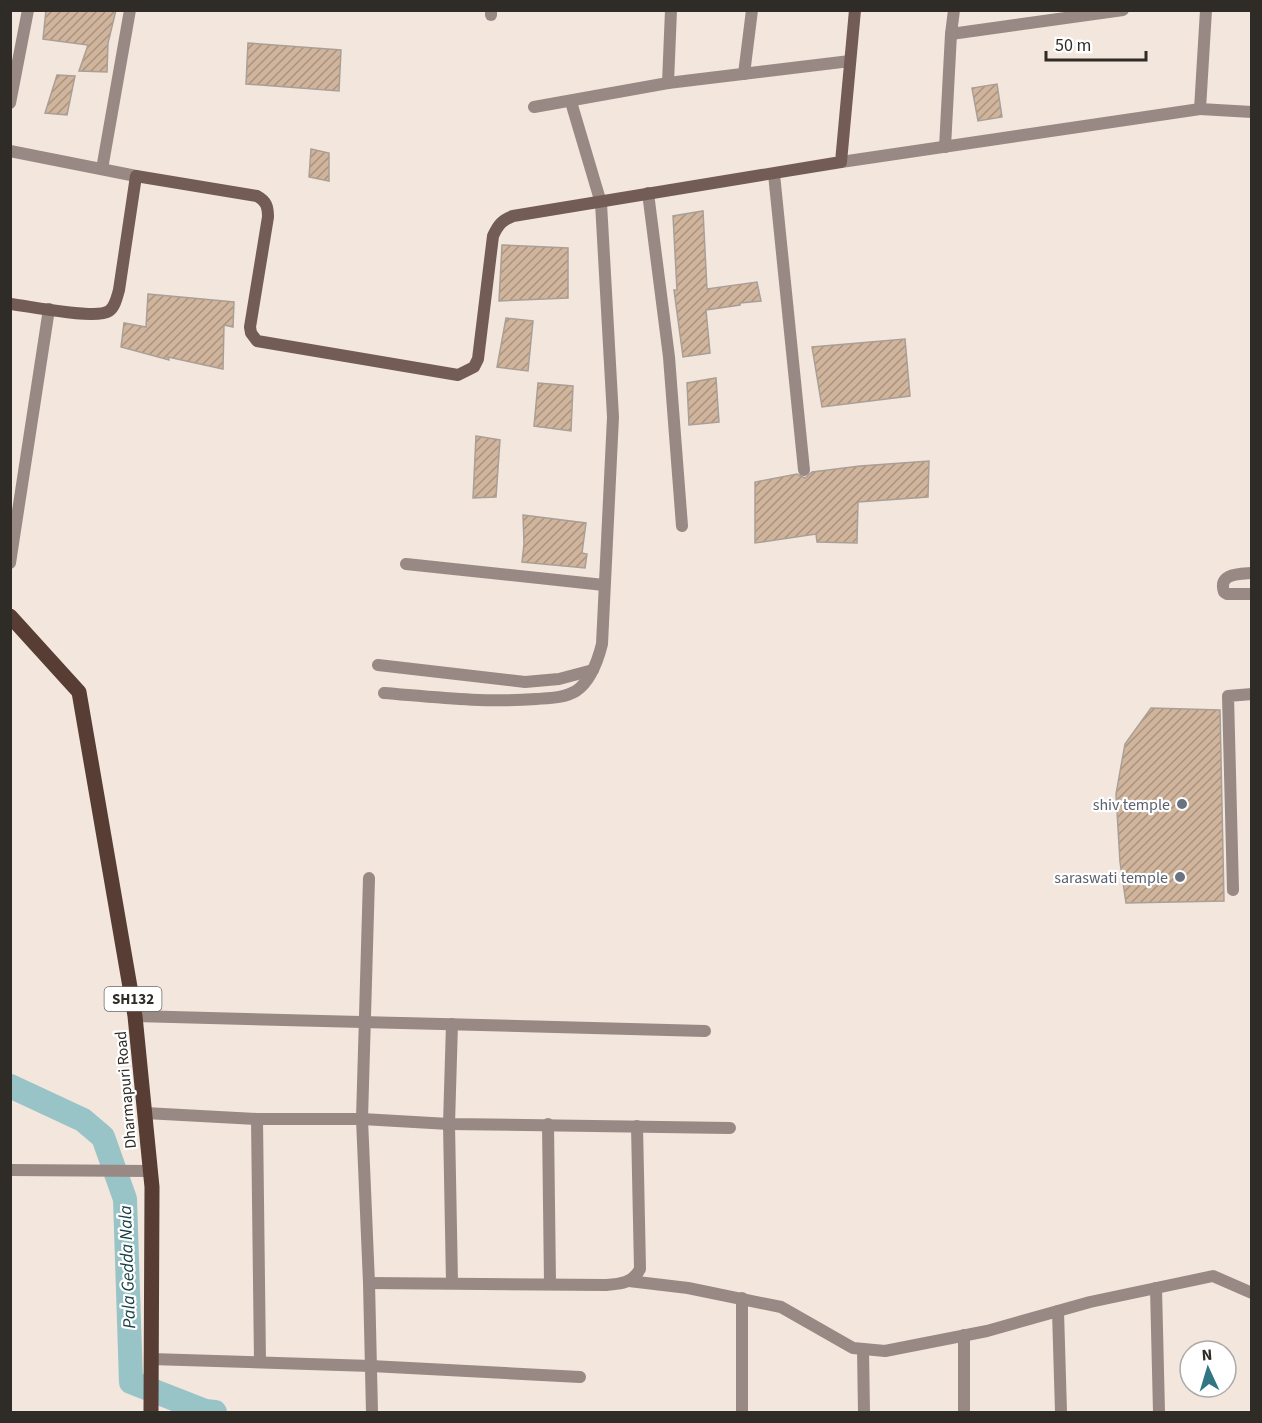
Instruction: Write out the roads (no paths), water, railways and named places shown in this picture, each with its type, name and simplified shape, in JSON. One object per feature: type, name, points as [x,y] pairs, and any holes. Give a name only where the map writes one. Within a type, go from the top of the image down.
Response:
[{"type":"main road","name":"Dharmapuri Road","points":[[10,616],[79,692],[135,1016],[145,1113],[150,1172],[151,1413]]},
{"type":"street","points":[[10,103],[28,10]]},
{"type":"street","points":[[102,169],[130,10]]},
{"type":"street","points":[[668,83],[672,10]]},
{"type":"street","points":[[744,74],[752,10]]},
{"type":"street","points":[[841,162],[855,10]]},
{"type":"street","points":[[945,147],[954,10]]},
{"type":"street","points":[[951,34],[1050,15],[1123,10]]},
{"type":"street","points":[[1200,109],[1206,10]]},
{"type":"street","points":[[534,107],[668,83],[850,61]]},
{"type":"street","points":[[384,693],[504,702],[561,697],[575,691],[585,683],[599,656],[602,644],[613,417],[601,203],[571,102]]},
{"type":"street","points":[[10,151],[136,176],[257,196],[267,205],[268,217],[250,327],[257,341],[458,375],[474,367],[478,359],[494,236],[497,227],[504,219],[513,216],[841,162],[1200,109],[1251,112]]},
{"type":"street","points":[[774,174],[804,470]]},
{"type":"street","points":[[10,304],[99,315],[110,311],[119,290],[136,176]]},
{"type":"street","points":[[648,193],[669,357],[682,526]]},
{"type":"street","points":[[10,563],[49,309]]},
{"type":"street","points":[[406,564],[604,585]]},
{"type":"street","points":[[1251,573],[1229,575],[1222,587],[1227,594],[1251,594]]},
{"type":"street","points":[[378,665],[525,682],[559,679],[592,670]]},
{"type":"street","points":[[1233,890],[1228,696],[1251,694]]},
{"type":"street","points":[[369,878],[363,1022],[362,1119],[372,1413]]},
{"type":"street","points":[[135,1016],[705,1030]]},
{"type":"street","points":[[452,1024],[449,1124],[452,1282]]},
{"type":"street","points":[[145,1113],[257,1119],[362,1119],[449,1124],[730,1128]]},
{"type":"street","points":[[257,1119],[260,1362]]},
{"type":"street","points":[[548,1124],[550,1283]]},
{"type":"street","points":[[629,1281],[640,1269],[637,1126]]},
{"type":"street","points":[[10,1170],[150,1172]]},
{"type":"street","points":[[369,1283],[606,1285],[629,1281],[688,1288],[781,1307],[853,1348],[885,1351],[987,1331],[1090,1302],[1213,1276],[1251,1293]]},
{"type":"street","points":[[1156,1288],[1159,1413]]},
{"type":"street","points":[[742,1298],[742,1413]]},
{"type":"street","points":[[1058,1311],[1061,1413]]},
{"type":"street","points":[[964,1335],[964,1413]]},
{"type":"street","points":[[862,1349],[864,1413]]},
{"type":"street","points":[[152,1359],[371,1366],[580,1377]]},
{"type":"waterway","name":"Pala Gedda Nala","points":[[10,1086],[83,1120],[103,1137],[125,1199],[131,1382],[205,1411],[215,1412]]},
{"type":"place","name":"shiv temple","points":[[1182,804]]},
{"type":"place","name":"saraswati temple","points":[[1180,877]]}]
